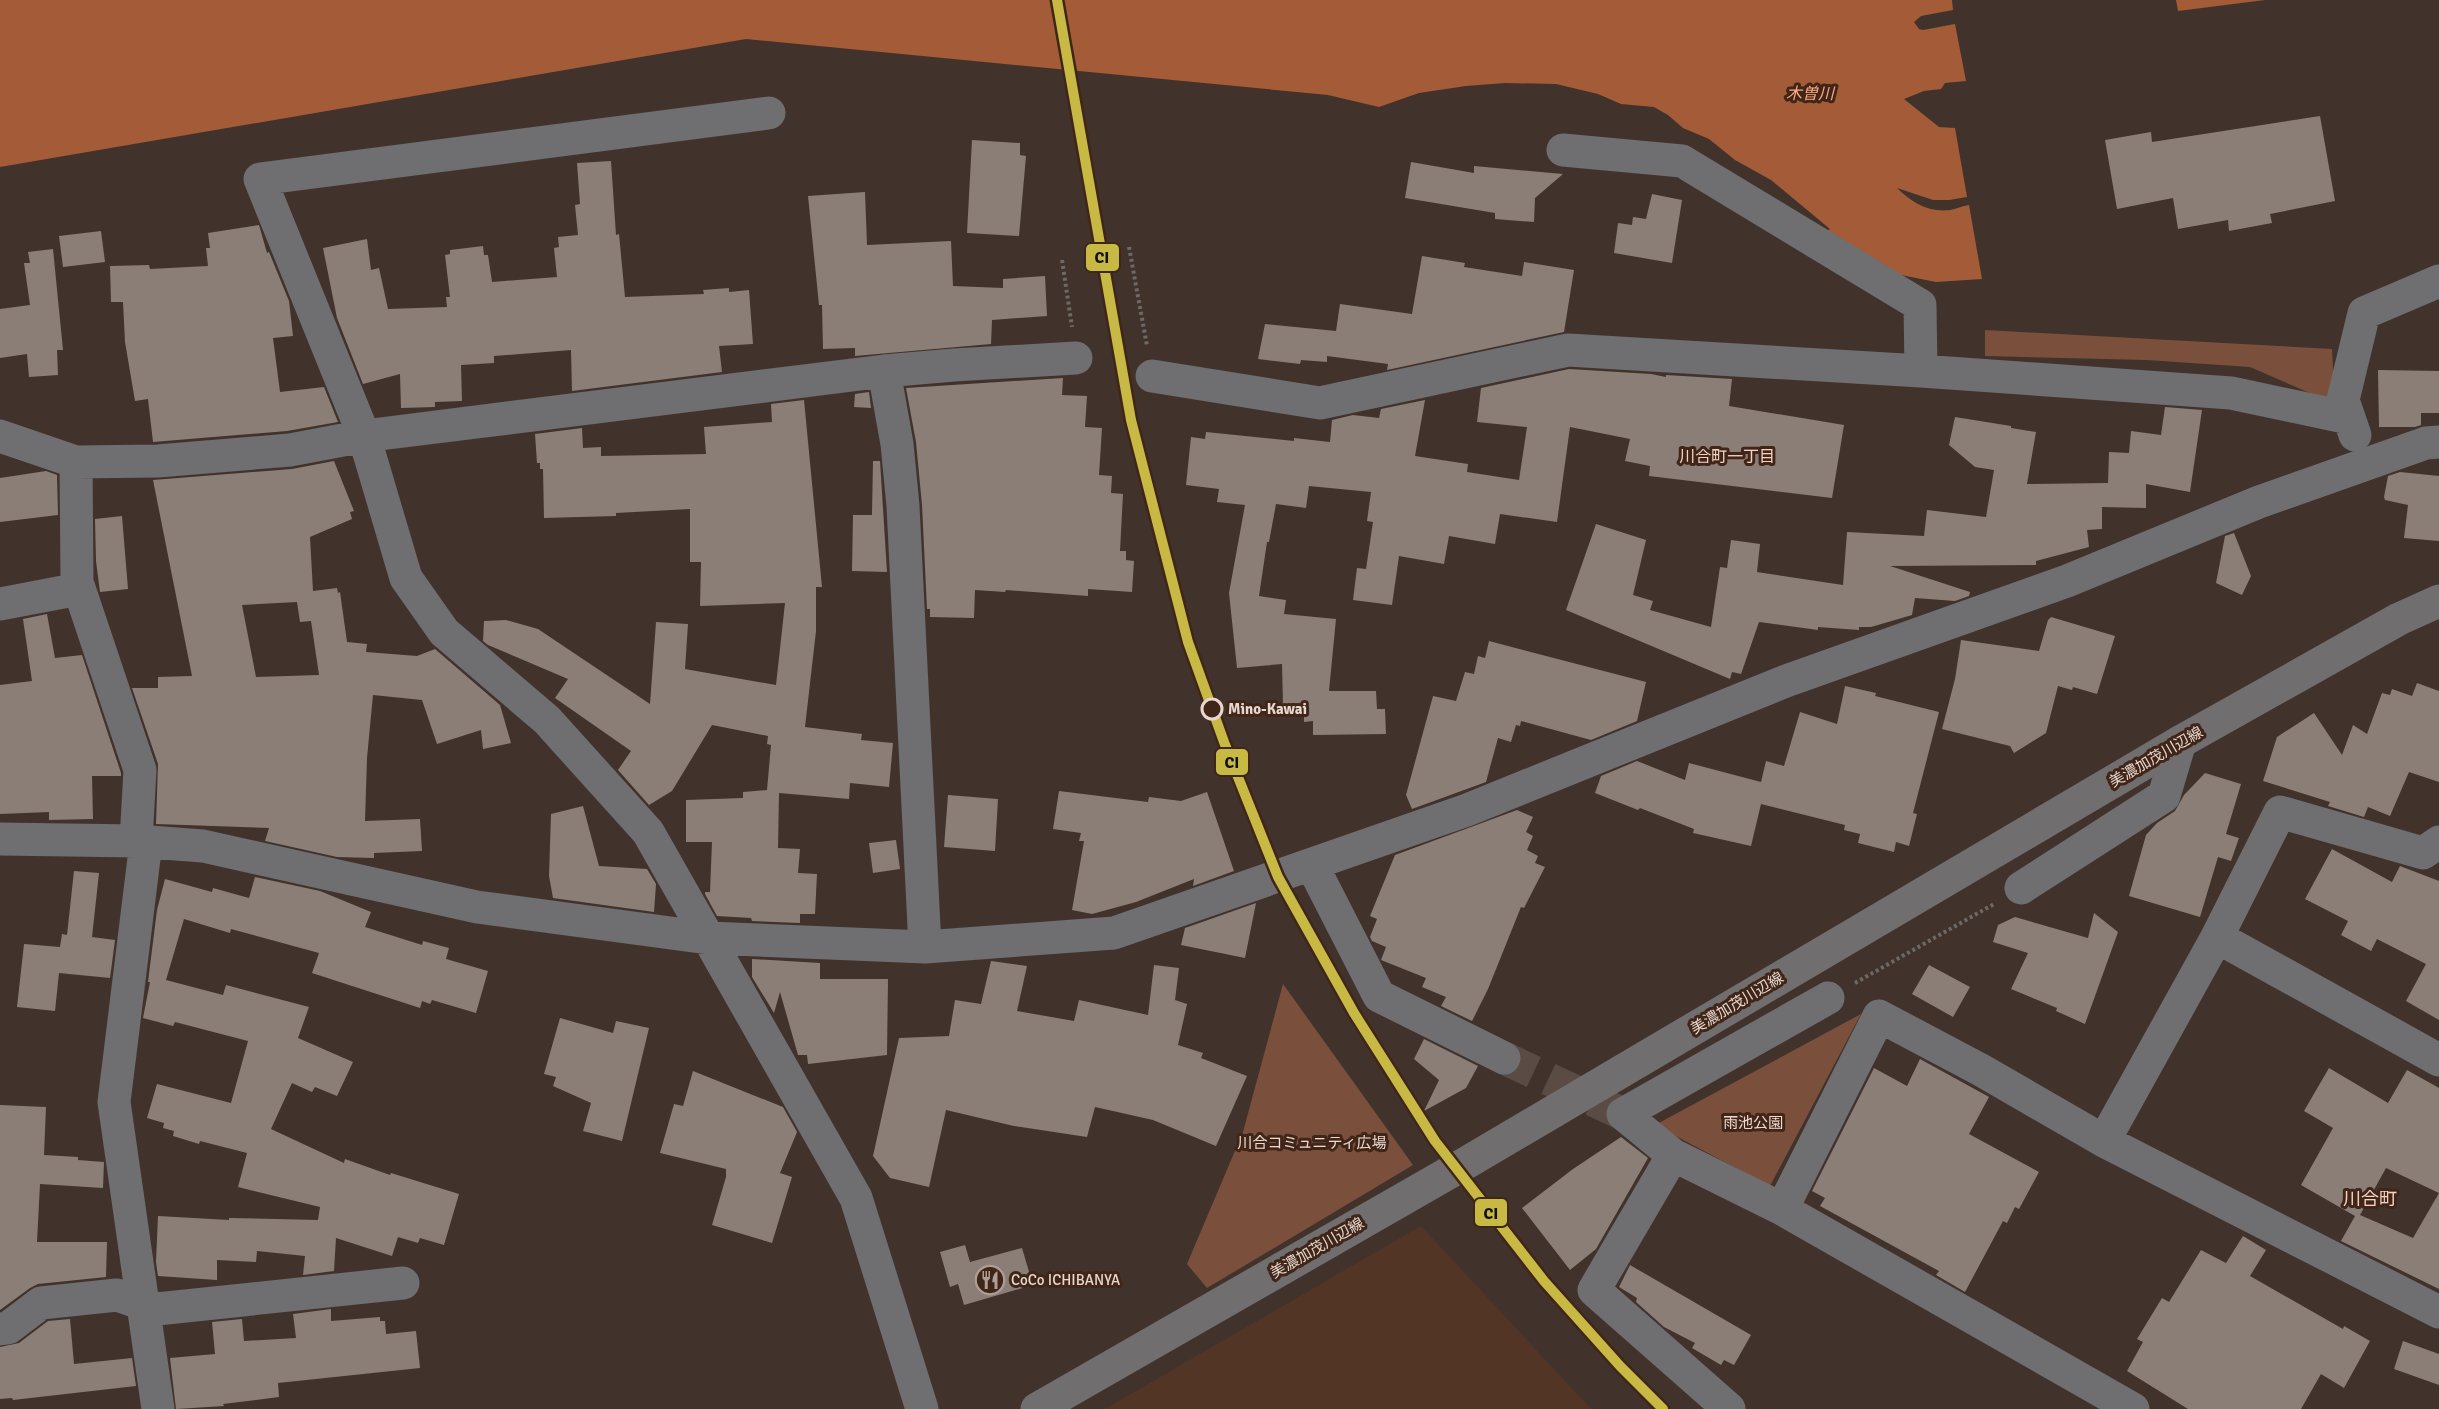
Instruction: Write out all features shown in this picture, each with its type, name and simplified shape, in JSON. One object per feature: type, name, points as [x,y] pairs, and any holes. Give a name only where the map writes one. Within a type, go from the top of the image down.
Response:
[{"type":"main road","name":"美濃加茂川辺線","points":[[1037,1409],[1466,1163],[2180,742],[2399,619],[2439,601]]},
{"type":"street","points":[[769,113],[260,179],[364,436],[406,578],[444,632],[548,720],[648,832],[856,1198],[922,1409]]},
{"type":"street","points":[[1563,150],[1682,161],[1920,305],[1921,371]]},
{"type":"street","points":[[2364,464],[2343,400],[2364,313],[2439,281]]},
{"type":"street","points":[[1152,376],[1320,403],[1568,350],[1921,371],[2231,393],[2349,418]]},
{"type":"street","points":[[0,436],[76,462],[158,461],[290,450],[364,436],[884,371],[1076,358]]},
{"type":"street","points":[[884,371],[897,444],[903,506],[925,947]]},
{"type":"street","points":[[0,839],[141,841],[203,846],[477,907],[708,938],[925,947],[1114,933],[1467,810],[1786,681],[2067,581],[2259,502],[2426,443],[2439,442]]},
{"type":"street","points":[[76,462],[77,582],[140,770],[141,841],[114,1102],[158,1409]]},
{"type":"street","points":[[0,604],[79,589]]},
{"type":"street","points":[[2020,888],[2164,796],[2180,742]]},
{"type":"street","points":[[2104,1141],[2217,937],[2280,812],[2423,853],[2439,842]]},
{"type":"street","points":[[1312,865],[1379,996],[1504,1058]]},
{"type":"street","points":[[2217,937],[2439,1060]]},
{"type":"street","points":[[1828,998],[1623,1114],[1673,1155],[1782,1209],[2133,1409]]},
{"type":"street","points":[[1782,1209],[1879,1016],[1981,1070],[2104,1141],[2439,1312]]},
{"type":"street","points":[[1673,1155],[1594,1290],[1729,1409]]},
{"type":"street","points":[[0,1329],[8,1328],[41,1303],[117,1295],[157,1310],[403,1282]]},
{"type":"path","points":[[1129,247],[1152,376]]},
{"type":"path","points":[[1062,260],[1076,358]]},
{"type":"path","points":[[1828,998],[2020,888]]},
{"type":"shaded area","points":[[1421,1226],[1591,1409],[1105,1409]]},
{"type":"green space","points":[[1985,330],[2332,349],[2335,404],[2250,367],[2147,360],[1985,356]]},
{"type":"green space","name":"川合コミュニティ広場","points":[[1283,984],[1413,1165],[1207,1288],[1187,1264],[1243,1132]]},
{"type":"green space","name":"雨池公園","points":[[1861,1014],[1770,1186],[1655,1125]]},
{"type":"water","name":"木曽川","points":[[0,0],[1952,0],[1953,10],[1921,16],[1914,22],[1919,29],[1923,30],[1955,24],[1966,81],[1945,83],[1941,89],[1924,91],[1904,99],[1939,127],[1955,128],[1967,197],[1933,200],[1897,188],[1914,202],[1935,210],[1950,210],[1969,205],[1982,279],[1936,282],[1896,274],[1827,231],[1830,229],[1771,180],[1735,160],[1709,139],[1683,128],[1654,107],[1621,104],[1598,94],[1556,84],[1505,83],[1466,86],[1419,93],[1379,107],[1328,95],[746,39],[0,167]]},
{"type":"water","points":[[2176,0],[2265,0],[2178,11]]},
{"type":"building","points":[[2320,116],[2335,201],[2270,214],[2272,223],[2229,231],[2228,220],[2178,229],[2173,198],[2117,209],[2105,140],[2151,132],[2152,142]]},
{"type":"building","points":[[972,140],[1020,143],[1020,155],[1026,156],[1019,236],[967,233]]},
{"type":"building","points":[[611,161],[616,235],[619,234],[625,297],[704,294],[703,290],[729,288],[729,292],[749,290],[753,344],[719,346],[722,372],[572,391],[571,350],[494,356],[494,363],[461,365],[462,401],[435,402],[435,407],[401,408],[400,374],[363,384],[337,318],[323,248],[367,239],[371,270],[379,268],[388,309],[447,307],[446,297],[450,297],[445,255],[450,254],[450,250],[483,246],[484,255],[488,255],[492,282],[557,277],[554,248],[559,247],[558,237],[578,235],[575,205],[580,204],[577,163]]},
{"type":"building","points":[[1411,162],[1474,173],[1474,166],[1563,174],[1535,198],[1534,222],[1495,219],[1495,213],[1405,198]]},
{"type":"building","points":[[865,192],[867,245],[951,241],[953,286],[1003,288],[1003,279],[1045,276],[1047,316],[992,320],[991,344],[855,356],[855,348],[823,349],[822,305],[819,305],[808,196]]},
{"type":"building","points":[[1652,194],[1682,200],[1672,263],[1614,253],[1618,223],[1632,225],[1633,217],[1646,219]]},
{"type":"building","points":[[259,225],[267,253],[269,252],[289,301],[293,336],[273,338],[280,392],[324,387],[338,422],[287,431],[153,442],[148,399],[135,401],[125,342],[123,302],[111,302],[110,266],[149,265],[150,269],[208,266],[206,248],[210,248],[208,233]]},
{"type":"building","points":[[101,231],[105,262],[63,267],[59,236]]},
{"type":"building","points":[[53,249],[63,350],[57,350],[58,375],[29,377],[27,354],[0,358],[0,309],[30,305],[24,263],[30,263],[28,252]]},
{"type":"building","points":[[1422,256],[1465,263],[1464,267],[1522,276],[1524,262],[1574,270],[1564,332],[1387,370],[1388,364],[1327,356],[1327,362],[1301,360],[1300,364],[1258,359],[1265,324],[1336,331],[1340,304],[1412,314]]},
{"type":"building","points":[[1569,369],[1666,377],[1666,375],[1732,379],[1729,406],[1844,425],[1832,498],[1649,476],[1650,466],[1625,461],[1630,439],[1570,427],[1557,522],[1500,514],[1495,544],[1449,536],[1444,564],[1399,556],[1392,605],[1353,600],[1357,568],[1366,569],[1373,522],[1367,521],[1371,492],[1309,486],[1306,508],[1276,504],[1269,542],[1267,542],[1259,596],[1286,600],[1284,614],[1336,619],[1329,691],[1376,691],[1377,709],[1385,709],[1386,734],[1313,735],[1313,721],[1304,722],[1304,715],[1291,715],[1291,705],[1283,705],[1282,664],[1237,668],[1229,593],[1245,505],[1217,502],[1219,489],[1186,485],[1191,437],[1205,439],[1206,432],[1294,441],[1294,438],[1330,442],[1332,420],[1353,415],[1379,418],[1381,409],[1425,400],[1415,456],[1468,464],[1467,472],[1519,480],[1527,427],[1477,422],[1481,388]]},
{"type":"building","points":[[2378,370],[2439,371],[2439,413],[2421,413],[2421,425],[2415,427],[2379,427]]},
{"type":"building","points":[[1063,378],[1062,395],[1087,396],[1085,427],[1102,428],[1099,475],[1112,476],[1111,493],[1123,494],[1120,551],[1126,551],[1126,560],[1134,561],[1132,592],[1088,589],[1088,596],[975,590],[974,618],[930,617],[930,609],[927,609],[922,505],[916,442],[906,388]]},
{"type":"building","points":[[869,392],[871,408],[854,407],[855,394]]},
{"type":"building","points":[[804,400],[822,587],[816,587],[816,631],[805,727],[862,734],[861,740],[893,743],[889,787],[850,783],[849,799],[779,793],[778,848],[800,849],[798,873],[817,874],[815,914],[800,914],[800,923],[752,921],[751,918],[717,916],[705,894],[705,892],[710,892],[712,842],[686,842],[686,800],[743,798],[743,792],[767,790],[771,745],[767,744],[768,736],[712,725],[672,791],[649,805],[618,770],[631,751],[555,698],[568,679],[488,645],[483,641],[484,621],[506,620],[538,629],[650,704],[656,622],[688,624],[685,669],[776,685],[785,603],[700,606],[701,562],[690,562],[690,509],[616,513],[616,516],[544,518],[543,469],[540,469],[540,463],[537,463],[535,434],[582,428],[583,448],[601,447],[601,456],[706,454],[704,427],[772,422],[771,404]]},
{"type":"building","points":[[2165,407],[2202,410],[2190,492],[2146,484],[2146,508],[2102,507],[2102,529],[2087,530],[2089,547],[2036,561],[2036,565],[1890,566],[1970,592],[1969,596],[1955,601],[1915,598],[1912,615],[1871,627],[1859,627],[1859,630],[1818,627],[1818,630],[1759,622],[1741,674],[1732,672],[1730,679],[1566,610],[1596,524],[1646,540],[1633,595],[1653,601],[1650,610],[1711,627],[1720,567],[1727,568],[1731,540],[1760,544],[1757,572],[1843,585],[1847,532],[1924,536],[1927,510],[1986,517],[1994,470],[1975,467],[1949,445],[1955,417],[2036,432],[2027,484],[2108,483],[2109,452],[2129,453],[2131,431],[2161,435]]},
{"type":"building","points":[[334,461],[354,511],[350,512],[352,519],[310,537],[313,591],[337,588],[338,593],[340,592],[347,642],[367,644],[366,652],[417,656],[435,649],[500,705],[511,743],[483,749],[481,730],[437,744],[422,700],[373,695],[367,758],[365,821],[420,819],[422,851],[374,853],[374,858],[337,857],[265,841],[269,828],[156,824],[158,764],[132,688],[158,688],[158,677],[192,676],[153,480],[292,469]],"holes":[[[297,602],[300,622],[311,621],[319,675],[256,677],[242,605]]]},
{"type":"building","points":[[873,461],[880,461],[887,572],[852,571],[853,515],[872,515]]},
{"type":"building","points":[[46,471],[57,475],[58,515],[0,522],[0,478]]},
{"type":"building","points":[[2400,472],[2439,476],[2439,541],[2404,538],[2408,505],[2385,500],[2384,497],[2388,476]]},
{"type":"building","points":[[122,516],[128,589],[100,592],[96,561],[95,519]]},
{"type":"building","points":[[2234,533],[2251,576],[2242,595],[2216,583],[2225,536]]},
{"type":"building","points":[[47,614],[55,658],[82,655],[121,773],[121,776],[92,776],[93,819],[49,820],[49,812],[0,814],[0,685],[32,681],[23,619]]},
{"type":"building","points":[[2051,617],[2115,636],[2097,694],[2073,687],[2072,690],[2058,686],[2046,733],[2014,753],[2010,746],[1942,729],[1955,679],[1961,640],[2039,651],[2048,620]]},
{"type":"building","points":[[1489,641],[1646,682],[1637,721],[1591,740],[1521,721],[1520,726],[1516,725],[1511,742],[1498,738],[1486,782],[1412,809],[1406,795],[1433,696],[1456,701],[1465,672],[1474,674],[1478,656],[1485,658]]},
{"type":"building","points":[[2417,683],[2439,691],[2439,782],[2409,772],[2390,816],[2368,807],[2364,817],[2328,806],[2330,802],[2263,781],[2277,737],[2314,713],[2342,755],[2353,725],[2367,734],[2382,693],[2390,695],[2392,689],[2412,696]]},
{"type":"building","points":[[1845,686],[1939,712],[1913,813],[1917,814],[1909,846],[1896,842],[1894,852],[1858,843],[1860,834],[1844,830],[1845,825],[1761,804],[1751,846],[1693,833],[1694,829],[1595,793],[1601,776],[1637,761],[1685,780],[1689,763],[1761,782],[1766,761],[1784,766],[1800,712],[1837,724]]},
{"type":"building","points":[[2205,773],[2241,784],[2226,834],[2239,838],[2231,861],[2218,857],[2200,917],[2129,896],[2146,835],[2157,823],[2175,811],[2184,795]]},
{"type":"building","points":[[1059,791],[1148,802],[1149,797],[1181,801],[1207,792],[1234,871],[1193,886],[1194,879],[1136,902],[1092,914],[1072,910],[1084,841],[1079,841],[1081,833],[1053,829]]},
{"type":"building","points":[[948,795],[998,799],[995,851],[944,847]]},
{"type":"building","points":[[583,806],[599,866],[647,869],[656,884],[654,912],[553,898],[549,876],[551,814]]},
{"type":"building","points":[[1517,810],[1533,817],[1526,832],[1533,836],[1527,850],[1538,856],[1535,863],[1545,867],[1524,908],[1521,907],[1488,989],[1472,1021],[1441,1006],[1446,997],[1422,987],[1426,978],[1381,960],[1386,947],[1372,941],[1370,937],[1377,919],[1370,916],[1395,855]]},
{"type":"building","points":[[896,840],[900,869],[873,873],[869,843]]},
{"type":"building","points":[[2332,849],[2392,882],[2400,866],[2439,881],[2439,1020],[2406,1001],[2426,964],[2377,939],[2371,951],[2341,935],[2348,921],[2305,899]]},
{"type":"building","points":[[74,871],[99,873],[92,937],[115,940],[110,978],[59,973],[55,1011],[17,1007],[24,944],[60,947],[62,934],[67,935]]},
{"type":"building","points":[[255,877],[320,891],[371,912],[365,927],[422,945],[423,941],[449,948],[446,959],[488,971],[476,1013],[432,1000],[430,1004],[422,1001],[420,1008],[312,973],[319,953],[231,929],[230,933],[184,919],[166,980],[223,995],[226,985],[309,1007],[298,1038],[353,1062],[337,1096],[315,1087],[312,1092],[292,1083],[271,1129],[344,1163],[345,1159],[390,1175],[391,1173],[459,1194],[444,1245],[420,1238],[418,1243],[398,1237],[392,1256],[336,1238],[334,1271],[303,1275],[305,1256],[257,1251],[256,1262],[217,1260],[217,1280],[158,1276],[156,1262],[158,1216],[229,1220],[229,1218],[318,1220],[320,1207],[238,1187],[247,1153],[200,1141],[199,1144],[173,1136],[174,1131],[163,1128],[164,1123],[147,1118],[157,1084],[231,1103],[248,1041],[175,1022],[173,1026],[143,1018],[150,982],[148,982],[157,910],[165,879],[212,892],[213,888],[249,898]]},
{"type":"building","points":[[1256,903],[1245,958],[1181,945],[1185,928]]},
{"type":"building","points":[[2094,913],[2118,932],[2085,1024],[2056,1011],[2057,1008],[2011,989],[2028,953],[1993,942],[1998,925],[2015,917],[2088,938]]},
{"type":"building","points":[[752,959],[820,963],[820,979],[888,979],[887,1055],[808,1064],[807,1055],[798,1055],[780,992],[774,1013],[752,977]]},
{"type":"building","points":[[991,961],[1027,966],[1017,1011],[1074,1021],[1079,1000],[1148,1015],[1154,965],[1179,968],[1175,1000],[1187,1004],[1178,1045],[1203,1053],[1201,1058],[1247,1076],[1216,1146],[1153,1120],[1095,1107],[1087,1137],[1014,1126],[946,1110],[929,1187],[890,1178],[873,1156],[899,1038],[949,1036],[955,1000],[981,1004]]},
{"type":"building","points":[[1929,965],[1970,987],[1953,1017],[1912,994]]},
{"type":"building","points":[[560,1018],[613,1033],[616,1021],[649,1028],[622,1141],[583,1131],[591,1103],[553,1086],[556,1077],[544,1074]]},
{"type":"building","points":[[1424,1039],[1478,1066],[1466,1088],[1424,1111],[1439,1080],[1414,1059]]},
{"type":"building","points":[[1920,1059],[1989,1097],[1969,1134],[2039,1172],[2019,1209],[2015,1207],[2007,1223],[2003,1221],[1965,1292],[1936,1275],[1939,1271],[1820,1206],[1825,1198],[1812,1191],[1874,1068],[1907,1086]]},
{"type":"building","points":[[2329,1068],[2388,1103],[2407,1070],[2439,1088],[2439,1193],[2439,1289],[2341,1241],[2355,1216],[2301,1185],[2333,1128],[2304,1111]],"holes":[[[2386,1168],[2439,1193],[2413,1238],[2360,1215]]]},
{"type":"building","points":[[693,1071],[783,1107],[797,1132],[780,1173],[792,1177],[772,1243],[712,1225],[726,1177],[726,1169],[660,1153],[674,1104],[683,1106]]},
{"type":"building","points":[[0,1105],[46,1107],[44,1155],[78,1157],[78,1160],[104,1162],[103,1188],[40,1184],[37,1242],[107,1242],[106,1277],[38,1284],[0,1310]]},
{"type":"building","points":[[1621,1137],[1648,1158],[1596,1249],[1570,1270],[1522,1208],[1573,1169]]},
{"type":"building","points":[[2243,1236],[2266,1250],[2250,1276],[2343,1329],[2344,1326],[2370,1341],[2344,1388],[2321,1374],[2301,1409],[2188,1409],[2127,1371],[2143,1342],[2137,1339],[2162,1298],[2169,1302],[2201,1250],[2226,1263]]},
{"type":"building","points":[[965,1245],[970,1262],[1022,1248],[1033,1285],[964,1305],[958,1284],[950,1287],[940,1252]]},
{"type":"building","points":[[1630,1265],[1751,1335],[1734,1365],[1724,1360],[1721,1365],[1692,1348],[1695,1343],[1664,1327],[1636,1302],[1637,1298],[1619,1287]]},
{"type":"building","points":[[331,1309],[331,1321],[380,1317],[380,1321],[385,1321],[386,1334],[416,1331],[420,1368],[278,1383],[279,1397],[223,1404],[224,1406],[176,1409],[170,1358],[215,1354],[212,1322],[242,1319],[244,1341],[296,1338],[293,1314]]},
{"type":"building","points":[[70,1319],[74,1364],[132,1358],[136,1386],[13,1400],[12,1398],[0,1399],[0,1347],[19,1343],[48,1321]]},
{"type":"building","points":[[2403,1341],[2439,1354],[2439,1385],[2394,1369]]},
{"type":"tunnel","points":[[1504,1058],[1623,1114]]},
{"type":"transit line","name":"CI","points":[[1057,0],[1131,420],[1188,642],[1224,742],[1278,877],[1354,1013],[1435,1141],[1544,1281],[1620,1366],[1663,1409]]},
{"type":"place","name":"Mino-Kawai","points":[[1212,709]]},
{"type":"place","name":"CoCo ICHIBANYA","points":[[990,1280]]},
{"type":"district","name":"川合町一丁目","points":[[1727,457]]},
{"type":"district","name":"川合町","points":[[2370,1199]]}]
